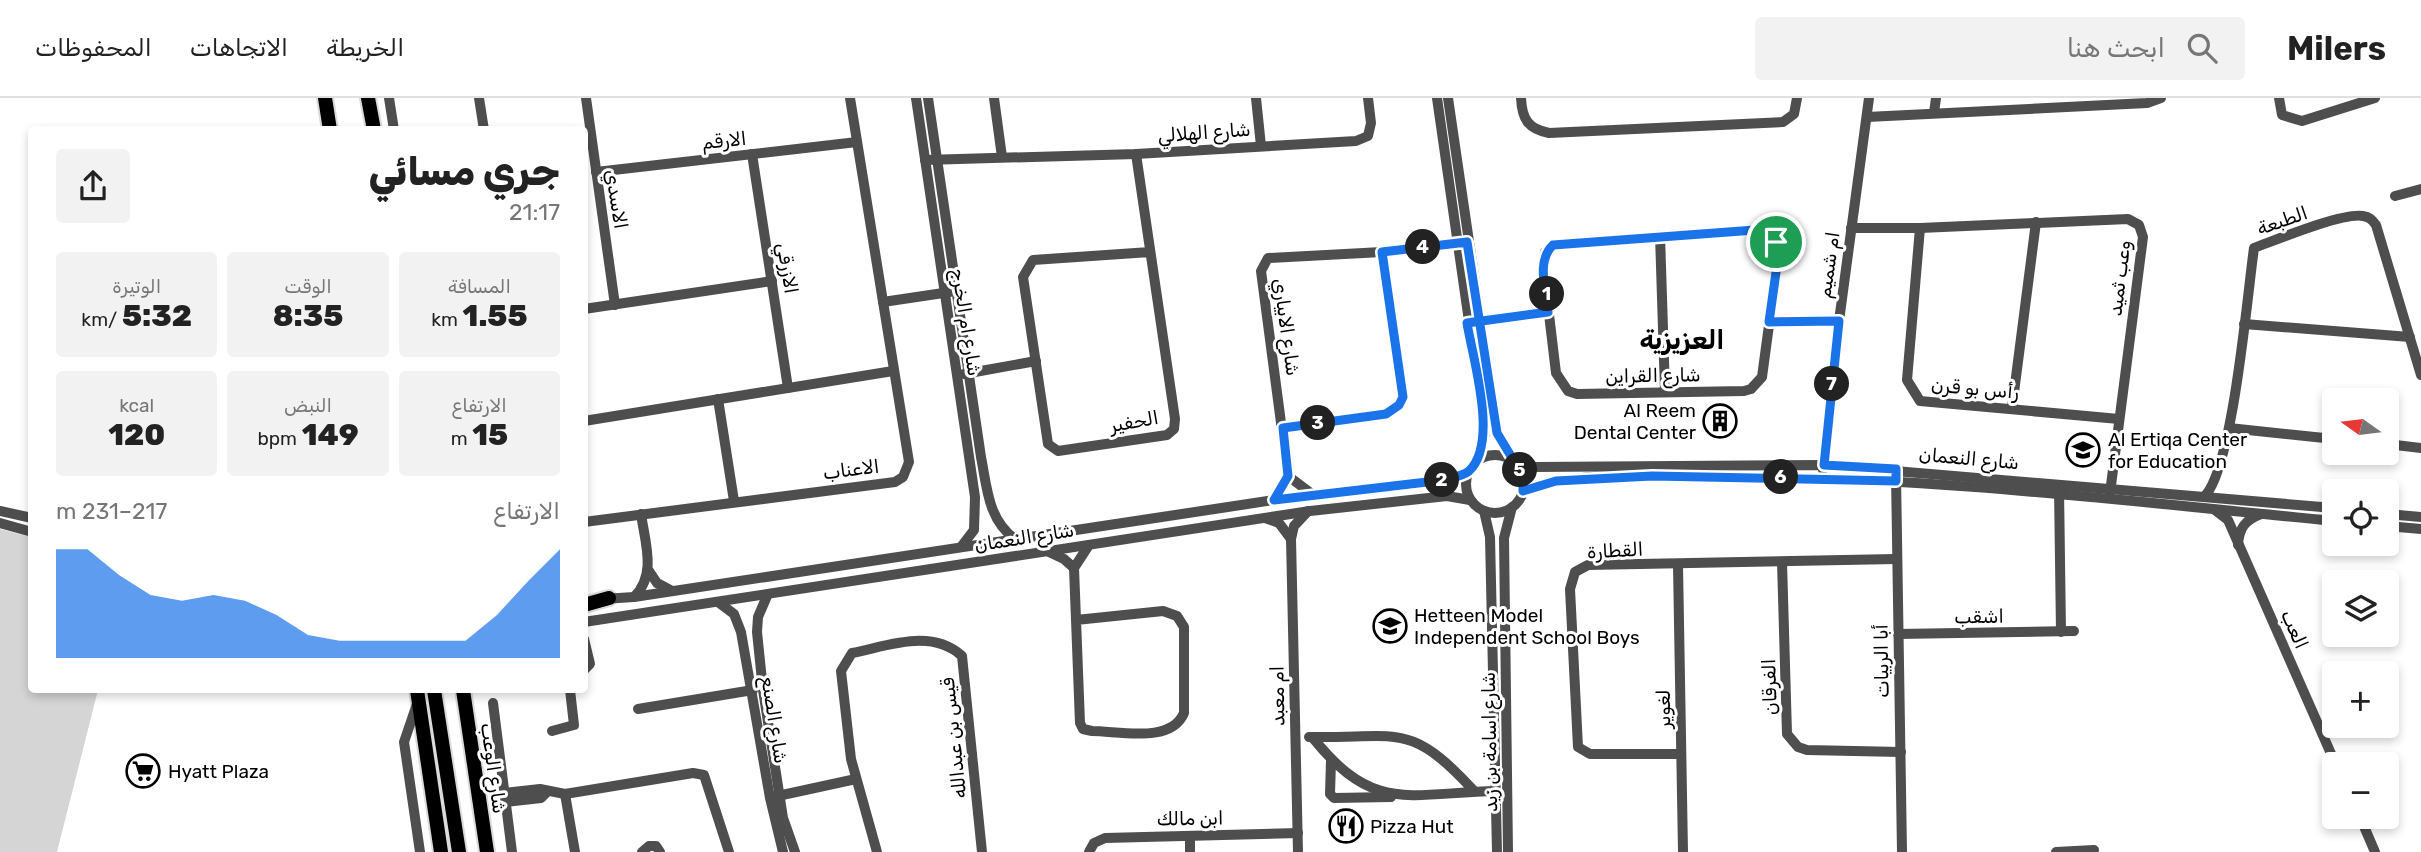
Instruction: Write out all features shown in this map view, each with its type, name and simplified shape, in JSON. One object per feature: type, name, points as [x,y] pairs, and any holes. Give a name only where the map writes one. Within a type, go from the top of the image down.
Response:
[{"type":"main road","points":[[325,98],[329,126]]},
{"type":"main road","points":[[368,98],[373,126]]},
{"type":"main road","points":[[588,602],[609,598]]},
{"type":"main road","points":[[417,693],[441,852]]},
{"type":"main road","points":[[434,693],[459,852]]},
{"type":"main road","points":[[444,693],[467,852]]},
{"type":"main road","name":"شارع الوعب","points":[[463,693],[487,852]]},
{"type":"main road","points":[[466,711],[471,693]]},
{"type":"street","points":[[389,98],[393,126]]},
{"type":"street","points":[[479,98],[483,126]]},
{"type":"street","name":"الاسدي","points":[[586,98],[615,305]]},
{"type":"street","name":"الاعناب","points":[[588,521],[895,482],[903,477],[909,462],[850,98]]},
{"type":"street","name":"شارع ام الخرج","points":[[916,98],[931,160],[963,374],[976,519],[974,530],[961,547]]},
{"type":"street","name":"شارع ام الخرج","points":[[928,98],[931,160]]},
{"type":"street","points":[[994,98],[1002,157]]},
{"type":"street","points":[[1256,98],[1261,146]]},
{"type":"street","name":"شارع الهلالي","points":[[931,160],[1136,154],[1356,141],[1368,136],[1371,123],[1368,98]]},
{"type":"street","points":[[1437,98],[1473,322],[1485,433],[1479,460]]},
{"type":"street","points":[[1448,98],[1461,243]]},
{"type":"street","points":[[1521,98],[1522,114],[1528,124],[1549,133],[1783,122],[1794,114],[1797,98]]},
{"type":"street","name":"ام شميم","points":[[1822,478],[1839,321],[1869,98]]},
{"type":"street","points":[[1934,113],[1936,98]]},
{"type":"street","points":[[1867,117],[2063,102],[2147,103],[2161,98]]},
{"type":"street","points":[[2279,98],[2282,115],[2302,121],[2375,98]]},
{"type":"street","name":"الارقم","points":[[596,172],[857,142]]},
{"type":"street","name":"الحفير","points":[[1136,154],[1150,252],[1174,429],[1167,435],[1058,451],[1048,444],[1023,277],[1033,260],[1150,252]]},
{"type":"street","name":"الازرقي","points":[[752,155],[788,388]]},
{"type":"street","points":[[2395,196],[2421,189]]},
{"type":"street","name":"الطبعة","points":[[2205,496],[2214,484],[2229,428],[2253,248],[2303,230],[2360,215],[2370,218],[2376,225],[2421,374]]},
{"type":"street","name":"وعب ثميد","points":[[1851,228],[1920,229],[2128,219],[2139,225],[2143,237],[2110,493]]},
{"type":"street","points":[[2012,408],[2036,222]]},
{"type":"street","name":"رأس بو قرن","points":[[1920,229],[1907,380],[1920,401],[2119,419]]},
{"type":"street","name":"شارع القراين","points":[[1755,230],[1770,235],[1779,251],[1762,377],[1751,389],[1577,394],[1568,391],[1556,373],[1548,312],[1543,264],[1545,252],[1553,245],[1755,230]]},
{"type":"street","points":[[1660,235],[1665,392]]},
{"type":"street","name":"شارع الابياري","points":[[1288,476],[1261,271],[1264,263],[1268,258],[1382,252],[1461,243]]},
{"type":"street","points":[[1283,428],[1386,414],[1399,405],[1403,397],[1382,252]]},
{"type":"street","points":[[588,308],[772,281]]},
{"type":"street","points":[[883,302],[951,292]]},
{"type":"street","points":[[1473,322],[1548,312]]},
{"type":"street","points":[[1769,322],[1839,321]]},
{"type":"street","points":[[1473,322],[1497,433],[1523,476],[1523,491],[1512,508],[1499,513],[1484,511],[1470,500],[1466,486],[1469,471],[1479,460],[1494,455],[1513,461]]},
{"type":"street","points":[[2244,324],[2410,337]]},
{"type":"street","points":[[963,374],[1035,360]]},
{"type":"street","points":[[588,420],[894,371]]},
{"type":"street","name":"شارع ام الخرج","points":[[963,374],[994,515],[999,526],[1015,539]]},
{"type":"street","points":[[718,399],[734,501]]},
{"type":"street","points":[[2229,428],[2322,438]]},
{"type":"street","points":[[2399,445],[2421,448]]},
{"type":"street","name":"شارع النعمان","points":[[1513,461],[1544,467],[1824,465],[1896,469],[2322,520]]},
{"type":"street","name":"الطبعة","points":[[2220,461],[2228,499]]},
{"type":"street","name":"أبا الربيات","points":[[1896,469],[1902,852]]},
{"type":"street","name":"شارع النعمان","points":[[609,598],[634,597],[1312,494],[1444,480],[1469,471]]},
{"type":"street","points":[[1274,500],[1288,476],[1312,494]]},
{"type":"street","name":"شارع النعمان","points":[[1523,491],[1556,481],[1652,476],[1822,478],[2059,488]]},
{"type":"street","points":[[2059,488],[2060,632]]},
{"type":"street","name":"شارع النعمان","points":[[2110,493],[2205,496],[2322,508]]},
{"type":"street","name":"شارع النعمان","points":[[588,621],[767,596],[1260,517],[1447,495],[1470,500]]},
{"type":"street","name":"شارع اسامة بن زيد","points":[[1508,852],[1504,538],[1512,508]]},
{"type":"street","name":"العب","points":[[2209,508],[2223,514],[2330,752]]},
{"type":"street","points":[[0,511],[28,517]]},
{"type":"street","points":[[1291,539],[1294,526],[1310,511]]},
{"type":"street","name":"شارع اسامة بن زيد","points":[[1484,511],[1490,537],[1497,852]]},
{"type":"street","points":[[634,597],[645,585],[649,571],[641,514]]},
{"type":"street","points":[[2238,545],[2246,521],[2263,514]]},
{"type":"street","points":[[2399,515],[2421,517]]},
{"type":"street","points":[[1260,517],[1279,523],[1291,539]]},
{"type":"street","points":[[0,523],[28,531]]},
{"type":"street","points":[[2399,527],[2421,529]]},
{"type":"street","name":"ام معبد","points":[[1291,539],[1298,852]]},
{"type":"street","points":[[1076,620],[1163,611],[1177,615],[1184,627],[1184,713],[1180,723],[1164,732],[1083,729],[1077,715],[1074,568],[1089,545]]},
{"type":"street","points":[[1046,551],[1056,553],[1074,568]]},
{"type":"street","name":"القطارة","points":[[1681,754],[1590,754],[1578,747],[1570,589],[1576,572],[1588,565],[1896,559]]},
{"type":"street","name":"الفرقان","points":[[1783,562],[1787,734],[1792,741],[1807,750],[1901,752]]},
{"type":"street","name":"لغوير","points":[[1678,565],[1683,852]]},
{"type":"street","points":[[649,571],[657,583],[672,591]]},
{"type":"street","name":"شارع الصنع","points":[[767,596],[758,617],[757,632],[783,852]]},
{"type":"street","name":"شارع الصنع","points":[[718,602],[734,614],[741,632],[775,797],[794,852]]},
{"type":"street","name":"اشقب","points":[[1898,634],[2074,631]]},
{"type":"street","name":"قيس بن عبدالله","points":[[877,852],[856,779],[841,671],[852,653],[930,639],[953,648],[962,656],[982,852]]},
{"type":"street","points":[[638,709],[753,690]]},
{"type":"street","points":[[417,693],[404,742],[420,852]]},
{"type":"street","points":[[552,732],[574,724],[570,693]]},
{"type":"street","points":[[493,703],[512,852]]},
{"type":"street","points":[[1296,737],[1384,735],[1413,741],[1439,755],[1474,791]]},
{"type":"street","points":[[1313,737],[1331,761],[1371,790],[1396,794],[1496,791]]},
{"type":"street","points":[[1331,761],[1330,794],[1334,798],[1382,799],[1396,794]]},
{"type":"street","points":[[505,797],[540,789],[565,794],[693,773],[704,775],[729,852]]},
{"type":"street","points":[[775,797],[856,779]]},
{"type":"street","points":[[565,794],[575,852]]},
{"type":"street","points":[[2365,829],[2375,852]]},
{"type":"street","name":"ابن مالك","points":[[1089,852],[1094,843],[1105,838],[1298,834]]},
{"type":"street","points":[[1190,836],[1190,852]]},
{"type":"street","points":[[642,852],[649,846],[656,846],[660,852]]},
{"type":"street","points":[[2056,852],[2094,850]]},
{"type":"shaded area","points":[[0,529],[28,536],[28,693],[97,693],[57,852],[0,852]]},
{"type":"place","name":"Al Reem Dental Center","points":[[1720,421]]},
{"type":"place","name":"Al Ertiqa Center for Education","points":[[2083,450]]},
{"type":"place","name":"Hetteen Model Independent School Boys","points":[[1390,626]]},
{"type":"place","name":"Hyatt Plaza","points":[[143,771]]},
{"type":"place","name":"Pizza Hut","points":[[1346,826]]},
{"type":"district","name":"العزيزية","points":[[1682,340]]},
{"type":"route","points":[[1776,242],[1764,231],[1755,230],[1553,245],[1545,252],[1543,264],[1548,312],[1479,321],[1467,323],[1485,433],[1479,460],[1469,471],[1444,480],[1274,500],[1286,485],[1288,476],[1283,428],[1386,414],[1394,411],[1403,397],[1382,252],[1467,242],[1479,321],[1497,433],[1510,459],[1520,469],[1523,491],[1556,481],[1652,476],[1760,476],[1896,481],[1896,469],[1824,465],[1839,321],[1769,322],[1779,251],[1776,242]]}]
